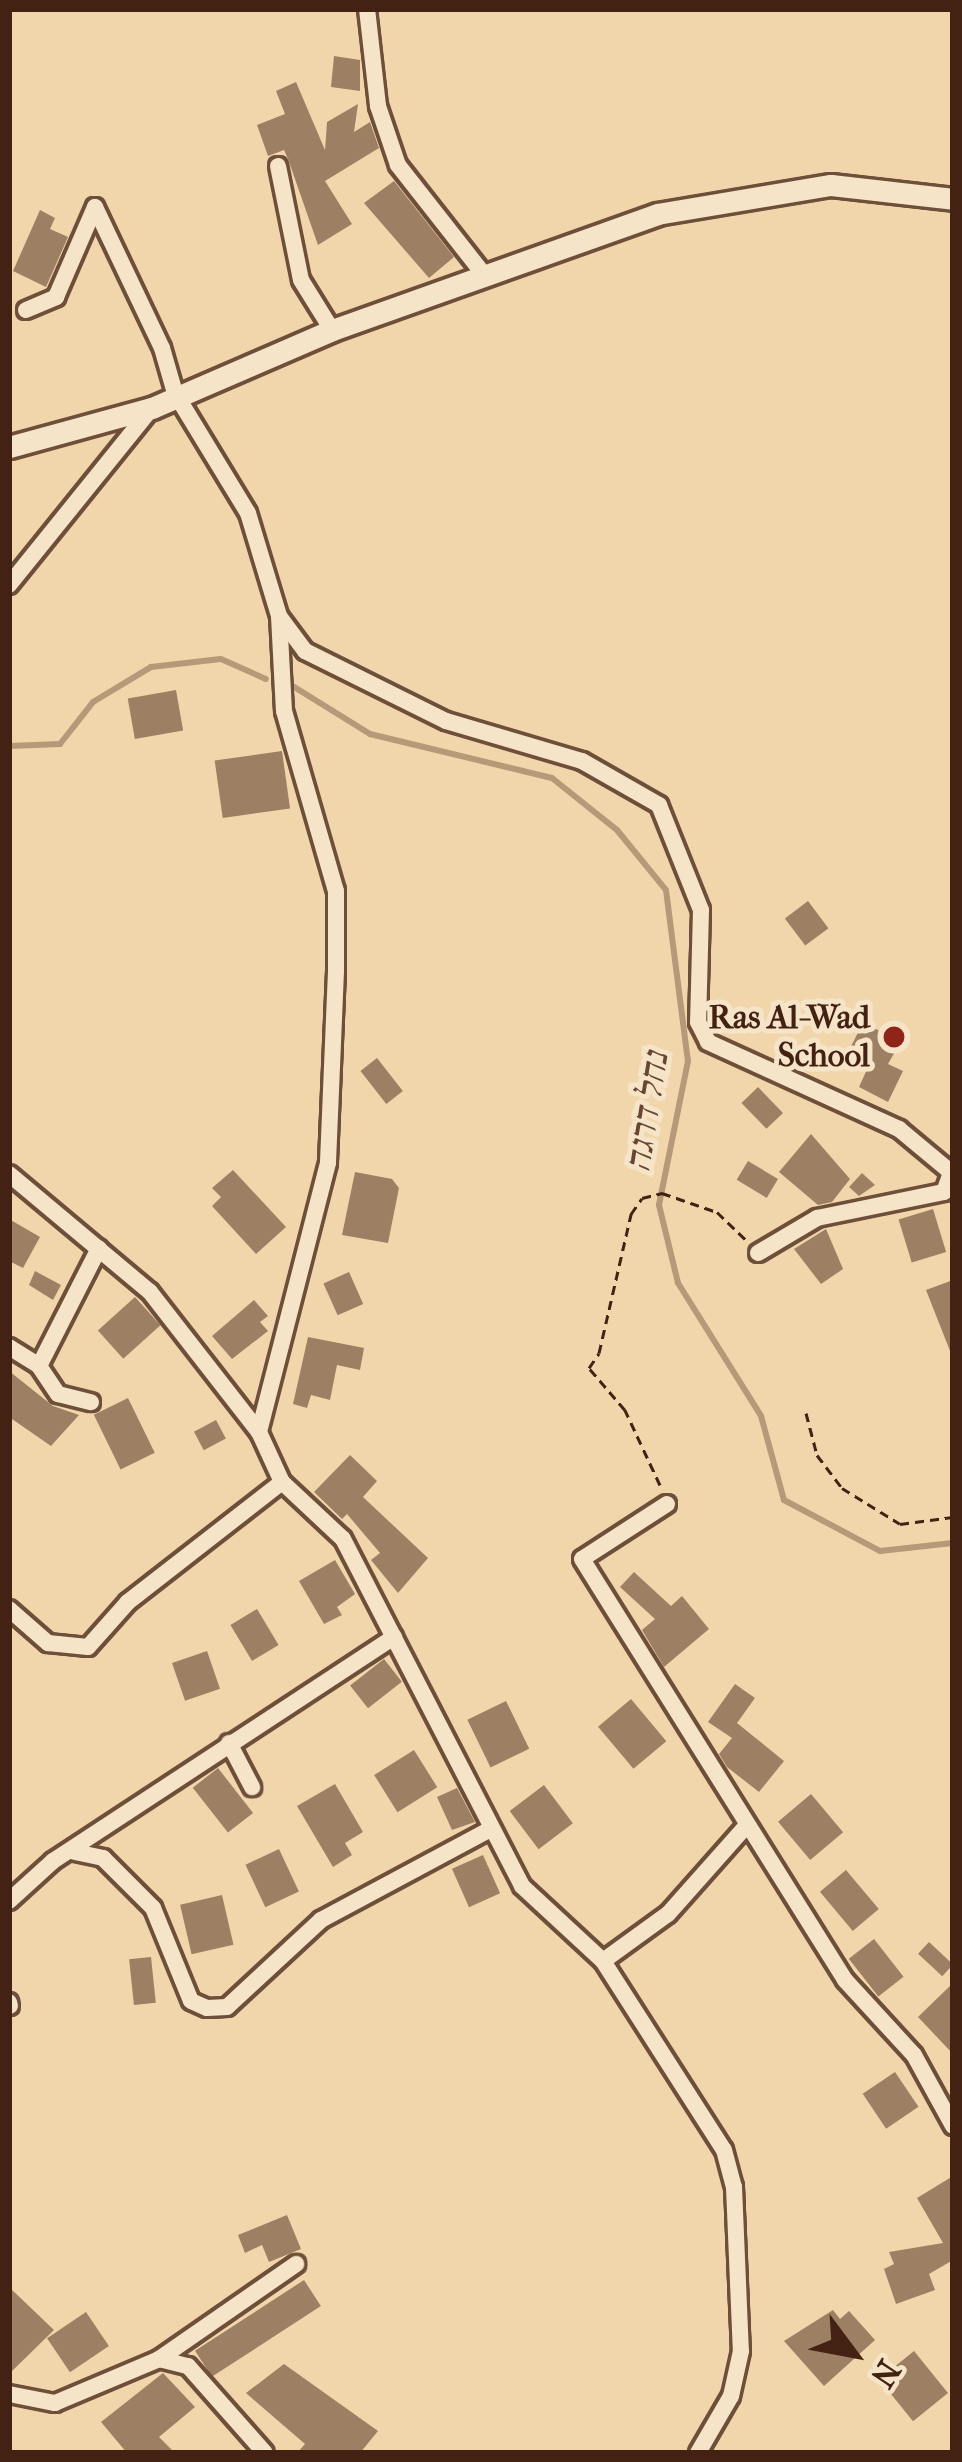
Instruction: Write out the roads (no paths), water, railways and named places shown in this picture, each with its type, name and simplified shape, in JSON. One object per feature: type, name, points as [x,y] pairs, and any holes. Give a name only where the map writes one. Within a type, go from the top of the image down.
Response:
[{"type":"street","points":[[367,9],[378,106],[398,166],[484,276]]},
{"type":"street","points":[[278,166],[301,280],[332,330]]},
{"type":"street","points":[[9,448],[152,408],[175,393],[332,330],[679,210],[831,185],[953,199]]},
{"type":"street","points":[[26,310],[56,297],[95,207],[175,393],[248,513],[279,616],[284,711],[335,891],[336,971],[328,1163],[259,1432]]},
{"type":"street","points":[[9,585],[152,408]]},
{"type":"street","points":[[279,616],[305,651],[346,678],[446,721],[582,761],[658,805],[701,910],[698,1022],[708,1042],[899,1129],[952,1174],[949,1195],[817,1218],[758,1253]]},
{"type":"street","points":[[9,1174],[150,1292],[259,1432],[281,1482],[344,1539],[522,1886],[603,1961],[724,2150],[734,2187],[741,2351],[731,2396],[698,2453]]},
{"type":"street","points":[[39,1366],[99,1248]]},
{"type":"street","points":[[9,1347],[39,1366],[58,1394],[91,1402]]},
{"type":"street","points":[[9,1609],[48,1643],[88,1647],[128,1602],[281,1482]]},
{"type":"street","points":[[667,1504],[582,1559],[845,1980],[914,2055],[953,2126]]},
{"type":"street","points":[[9,1901],[53,1861],[75,1852],[229,1743],[394,1636]]},
{"type":"street","points":[[229,1743],[253,1787]]},
{"type":"street","points":[[603,1961],[668,1914],[747,1825]]},
{"type":"street","points":[[75,1852],[103,1858],[153,1907],[191,2001],[207,2008],[227,2007],[321,1920],[491,1829]]},
{"type":"street","points":[[9,2395],[55,2402],[159,2359],[296,2264]]},
{"type":"street","points":[[159,2359],[188,2366],[266,2453]]},
{"type":"waterway","name":"נחל דרגה","points":[[9,746],[60,744],[93,702],[151,667],[221,659],[266,679]]},
{"type":"waterway","name":"נחל דרגה","points":[[291,685],[370,734],[552,778],[617,830],[666,890],[688,1061],[659,1205],[678,1283],[761,1416],[784,1500],[880,1551],[953,1543]]},
{"type":"place","name":"Ras Al-Wad School","points":[[894,1037]]}]
